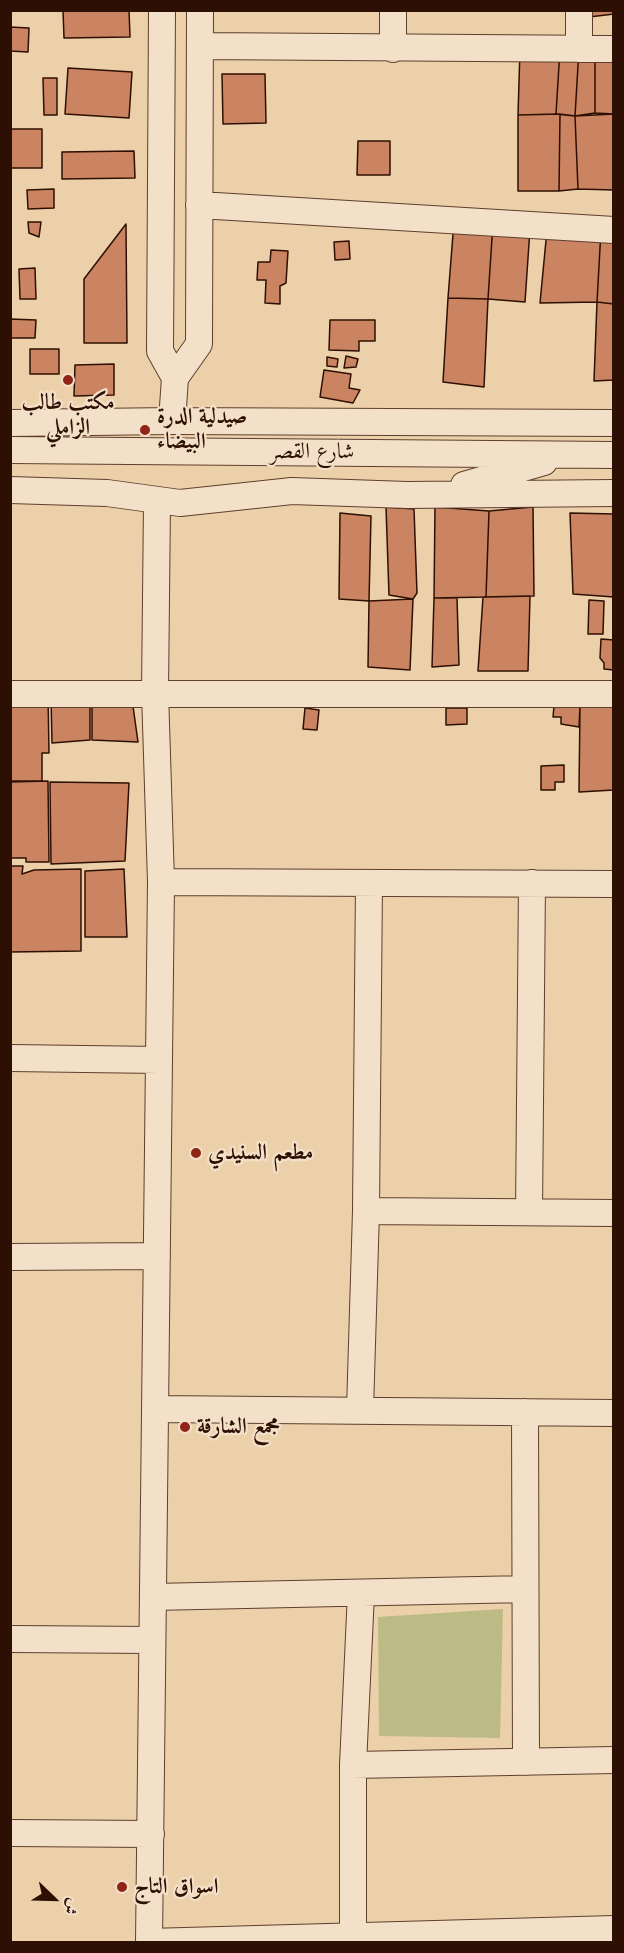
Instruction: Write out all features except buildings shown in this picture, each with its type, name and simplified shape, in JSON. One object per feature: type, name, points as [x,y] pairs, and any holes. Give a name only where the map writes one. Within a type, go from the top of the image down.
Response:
[{"type":"street","points":[[162,10],[160,351],[175,378]]},
{"type":"street","points":[[172,421],[175,378],[199,344],[200,10]]},
{"type":"street","points":[[393,10],[393,49]]},
{"type":"street","points":[[579,10],[579,49]]},
{"type":"street","points":[[200,46],[614,49]]},
{"type":"street","points":[[199,205],[614,230]]},
{"type":"street","name":"شارع القصر","points":[[10,423],[172,421],[614,423]]},
{"type":"street","name":"شارع القصر","points":[[10,450],[614,455]]},
{"type":"street","points":[[423,494],[456,488],[569,454]]},
{"type":"street","points":[[10,490],[107,494],[157,502],[209,501],[283,491],[423,494],[614,493]]},
{"type":"street","points":[[157,502],[155,692],[161,882],[149,1942],[353,1936],[514,1937],[614,1929]]},
{"type":"street","points":[[10,693],[614,694]]},
{"type":"street","points":[[161,882],[614,884]]},
{"type":"street","points":[[360,1410],[366,1211],[369,883]]},
{"type":"street","points":[[529,1212],[532,884]]},
{"type":"street","points":[[10,1058],[159,1060]]},
{"type":"street","points":[[366,1211],[614,1213]]},
{"type":"street","points":[[10,1257],[157,1256]]},
{"type":"street","points":[[155,1409],[614,1413]]},
{"type":"street","points":[[525,1412],[526,1762]]},
{"type":"street","points":[[153,1597],[525,1589]]},
{"type":"street","points":[[353,1936],[354,1765],[361,1593]]},
{"type":"street","points":[[10,1639],[152,1641]]},
{"type":"street","points":[[354,1765],[614,1760]]},
{"type":"street","points":[[10,1833],[151,1834]]},
{"type":"shaded area","points":[[503,1609],[500,1738],[379,1736],[378,1617]]},
{"type":"place","name":"مكتب طالب الزاملي","points":[[68,380]]},
{"type":"place","name":"صيدلية الدرة البيضاء","points":[[145,430]]},
{"type":"place","name":"مطعم السنيدي","points":[[196,1153]]},
{"type":"place","name":"مجمع الشارقة","points":[[185,1427]]},
{"type":"place","name":"اسواق التاج","points":[[122,1887]]}]
